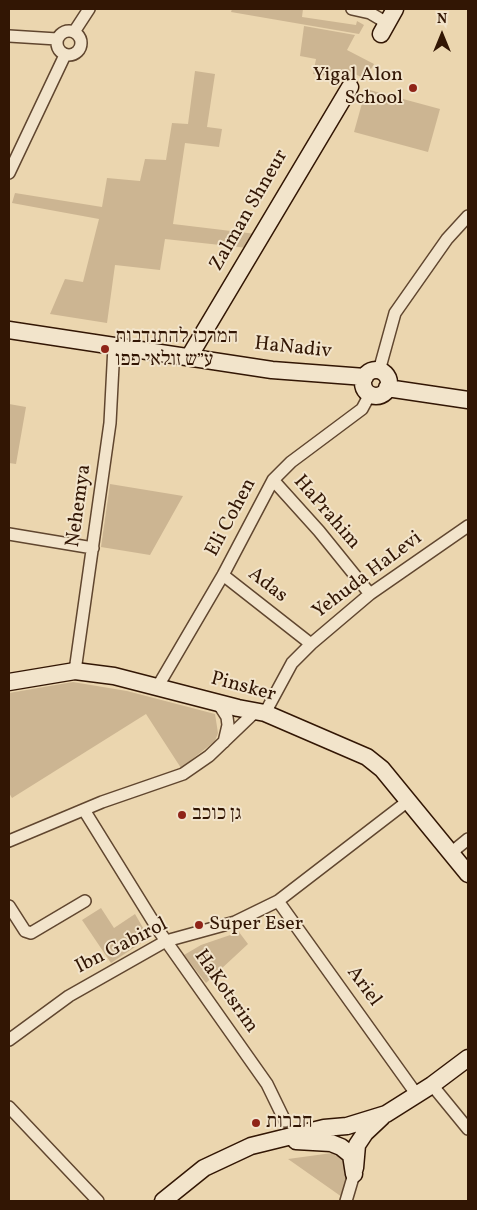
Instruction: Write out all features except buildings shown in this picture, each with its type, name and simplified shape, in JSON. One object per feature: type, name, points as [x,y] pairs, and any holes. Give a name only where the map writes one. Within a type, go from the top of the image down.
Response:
[{"type":"street","points":[[74,32],[89,9]]},
{"type":"street","points":[[352,9],[370,13],[388,22]]},
{"type":"street","points":[[9,36],[57,39],[64,32],[74,32]]},
{"type":"street","points":[[57,39],[58,49],[65,55],[74,54],[80,49],[81,41],[74,32]]},
{"type":"street","points":[[9,173],[65,55]]},
{"type":"street","name":"Zalman Shneur","points":[[189,357],[350,87]]},
{"type":"street","points":[[388,388],[380,396],[370,394],[364,387],[372,374],[395,313],[448,239],[468,216]]},
{"type":"street","name":"HaNadiv","points":[[9,330],[272,370],[372,374]]},
{"type":"street","name":"Nehemya","points":[[75,671],[110,423],[114,346]]},
{"type":"street","points":[[372,374],[387,378],[388,388]]},
{"type":"street","points":[[388,388],[468,400]]},
{"type":"street","name":"Eli Cohen","points":[[158,686],[223,575],[273,480],[291,462],[362,409],[370,394]]},
{"type":"street","name":"HaPrahim","points":[[273,480],[319,531],[370,594]]},
{"type":"street","name":"Yehuda HaLevi","points":[[9,841],[84,810],[183,774],[209,756],[260,712],[292,663],[311,644],[370,594],[468,526]]},
{"type":"street","points":[[9,534],[93,548]]},
{"type":"street","name":"Adas","points":[[223,575],[311,644]]},
{"type":"street","name":"Pinsker","points":[[9,682],[75,671],[158,686],[218,703],[260,712],[367,757],[382,769],[452,852],[468,874]]},
{"type":"street","points":[[218,703],[228,724],[224,742]]},
{"type":"street","name":"Ibn Gabirol","points":[[9,1040],[69,996],[166,941],[236,922],[278,901],[408,801]]},
{"type":"street","name":"HaKotsrim","points":[[84,810],[166,941],[267,1084],[285,1121]]},
{"type":"street","points":[[452,852],[468,839]]},
{"type":"street","points":[[9,906],[25,931],[31,934],[85,901]]},
{"type":"street","name":"Ariel","points":[[278,901],[417,1095]]},
{"type":"street","points":[[346,1201],[354,1174],[357,1145],[365,1133],[386,1114],[432,1085],[468,1058]]},
{"type":"street","points":[[432,1085],[468,1130]]},
{"type":"street","points":[[9,1107],[98,1201]]},
{"type":"street","points":[[163,1201],[204,1168],[251,1146],[324,1128],[346,1126],[386,1114]]},
{"type":"street","points":[[277,1140],[330,1143],[341,1147],[351,1155],[354,1174]]},
{"type":"shaded area","points":[[232,9],[303,9],[302,17],[356,25],[357,21],[364,25],[359,34],[231,12]]},
{"type":"shaded area","points":[[304,26],[355,35],[347,50],[374,64],[365,79],[345,69],[337,77],[313,74],[316,59],[300,56]]},
{"type":"shaded area","points":[[195,71],[215,74],[207,127],[222,129],[219,147],[185,143],[173,224],[256,234],[248,248],[165,239],[160,270],[115,265],[107,323],[50,314],[65,279],[83,282],[99,219],[12,203],[15,193],[102,207],[107,178],[140,181],[145,159],[166,160],[172,123],[188,124]]},
{"type":"shaded area","points":[[366,89],[440,109],[428,152],[354,132]]},
{"type":"shaded area","points":[[9,404],[26,407],[16,464],[9,463]]},
{"type":"shaded area","points":[[110,484],[183,496],[150,555],[101,547]]},
{"type":"shaded area","points":[[73,682],[127,691],[215,714],[218,733],[215,741],[181,768],[146,714],[12,798],[9,793],[9,693]]},
{"type":"shaded area","points":[[101,908],[114,928],[135,914],[146,933],[144,941],[111,963],[82,920]]},
{"type":"shaded area","points":[[239,932],[248,944],[206,983],[184,955],[201,945]]},
{"type":"shaded area","points":[[332,1153],[344,1159],[350,1174],[342,1197],[288,1159]]},
{"type":"place","name":"Yigal Alon School","points":[[413,88]]},
{"type":"place","name":"המרכז להתנדבות ע״ש זולאי פפו","points":[[105,349]]},
{"type":"place","name":"גן כוכב","points":[[182,815]]},
{"type":"place","name":"Super Eser","points":[[199,925]]},
{"type":"place","name":"חברות","points":[[256,1123]]}]
